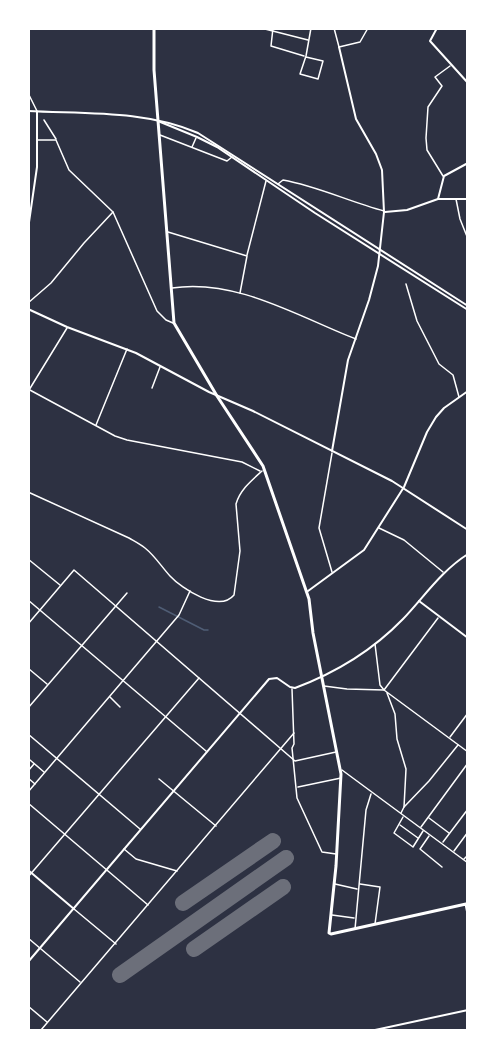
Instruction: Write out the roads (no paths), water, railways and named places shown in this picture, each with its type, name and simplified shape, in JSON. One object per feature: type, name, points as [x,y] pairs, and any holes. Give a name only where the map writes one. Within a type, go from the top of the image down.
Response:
[{"type":"main road","points":[[154,28],[154,70],[174,323],[264,472],[308,591],[321,675],[342,778],[329,933],[466,904],[468,914]]},
{"type":"main road","points":[[210,393],[213,389]]},
{"type":"main road","points":[[223,404],[225,399]]},
{"type":"street","points":[[261,28],[309,40]]},
{"type":"street","points":[[273,30],[271,46],[306,57],[323,61],[318,79],[300,74],[306,57],[311,28]]},
{"type":"street","points":[[332,572],[319,528],[348,360],[376,276],[384,212],[382,170],[376,154],[356,119],[334,28]]},
{"type":"street","points":[[339,47],[360,42],[368,28]]},
{"type":"street","points":[[437,28],[430,41],[468,83]]},
{"type":"street","points":[[444,176],[428,150],[426,138],[428,107],[442,86],[435,77],[451,65]]},
{"type":"street","points":[[28,93],[37,112],[38,140],[35,191],[28,229]]},
{"type":"street","points":[[28,111],[117,115],[174,124],[209,139],[380,253]]},
{"type":"street","points":[[44,120],[69,170],[113,212],[158,311],[166,320],[174,323]]},
{"type":"street","points":[[158,121],[197,137],[232,157],[468,308]]},
{"type":"street","points":[[159,134],[227,161],[232,157]]},
{"type":"street","points":[[192,148],[197,137]]},
{"type":"street","points":[[38,140],[56,140]]},
{"type":"street","points":[[438,199],[444,176],[468,162]]},
{"type":"street","points":[[240,294],[247,256],[267,180]]},
{"type":"street","points":[[277,184],[283,180],[305,184],[384,212],[401,211],[438,199],[468,199]]},
{"type":"street","points":[[456,198],[459,219],[468,239]]},
{"type":"street","points":[[28,303],[51,283],[113,212]]},
{"type":"street","points":[[168,232],[247,256]]},
{"type":"street","points":[[406,284],[413,311],[422,331],[439,364],[453,375],[460,398]]},
{"type":"street","points":[[171,289],[203,286],[240,294],[356,339]]},
{"type":"street","points":[[28,309],[67,327],[127,349],[210,393],[404,487],[468,530]]},
{"type":"street","points":[[67,327],[29,389],[95,426],[127,440],[242,462],[264,472]]},
{"type":"street","points":[[95,426],[127,349]]},
{"type":"street","points":[[152,388],[160,366]]},
{"type":"street","points":[[308,591],[359,554],[379,528],[404,487],[427,432],[436,417],[444,408],[468,391]]},
{"type":"street","points":[[28,492],[129,538],[145,548],[171,577],[218,603],[234,595],[240,551],[236,504],[247,484],[264,472]]},
{"type":"street","points":[[379,528],[404,540],[444,572]]},
{"type":"street","points":[[292,688],[359,656],[375,644],[401,620],[444,572],[468,554]]},
{"type":"street","points":[[29,560],[60,586]]},
{"type":"street","points":[[28,624],[74,570],[295,761]]},
{"type":"street","points":[[28,792],[157,642],[178,615],[191,590]]},
{"type":"street","points":[[28,708],[127,592]]},
{"type":"street","points":[[28,600],[207,752]]},
{"type":"street","points":[[419,601],[468,638]]},
{"type":"street","points":[[384,690],[439,617]]},
{"type":"street","points":[[375,644],[380,685],[384,690],[468,752]]},
{"type":"street","points":[[29,669],[48,685]]},
{"type":"street","points":[[28,877],[200,678]]},
{"type":"street","points":[[28,962],[269,679],[277,678],[292,688]]},
{"type":"street","points":[[324,686],[384,690]]},
{"type":"street","points":[[292,688],[294,733],[292,748],[297,798],[322,852],[336,854]]},
{"type":"street","points":[[387,692],[406,769],[404,807],[394,832],[413,847],[424,831]]},
{"type":"street","points":[[109,697],[120,707]]},
{"type":"street","points":[[449,738],[468,713]]},
{"type":"street","points":[[41,1030],[294,733]]},
{"type":"street","points":[[28,734],[141,830]]},
{"type":"street","points":[[404,807],[458,745]]},
{"type":"street","points":[[295,761],[338,752]]},
{"type":"street","points":[[30,760],[45,773]]},
{"type":"street","points":[[28,771],[34,764]]},
{"type":"street","points":[[420,828],[468,764]]},
{"type":"street","points":[[341,770],[468,863]]},
{"type":"street","points":[[28,778],[35,784]]},
{"type":"street","points":[[297,787],[342,778]]},
{"type":"street","points":[[159,779],[216,826]]},
{"type":"street","points":[[355,929],[366,810],[372,793]]},
{"type":"street","points":[[28,803],[148,905]]},
{"type":"street","points":[[442,844],[468,809]]},
{"type":"street","points":[[428,817],[450,834]]},
{"type":"street","points":[[399,824],[418,838]]},
{"type":"street","points":[[453,852],[468,832]]},
{"type":"street","points":[[430,835],[420,849],[442,867]]},
{"type":"street","points":[[123,849],[136,859],[178,871]]},
{"type":"street","points":[[464,860],[468,855]]},
{"type":"street","points":[[28,870],[116,944]]},
{"type":"street","points":[[334,884],[358,889]]},
{"type":"street","points":[[359,884],[380,887],[375,924]]},
{"type":"street","points":[[331,915],[355,918]]},
{"type":"street","points":[[28,938],[81,983]]},
{"type":"street","points":[[28,1006],[48,1023]]},
{"type":"street","points":[[375,1030],[468,1010]]},
{"type":"waterway","points":[[159,607],[208,630]]}]
